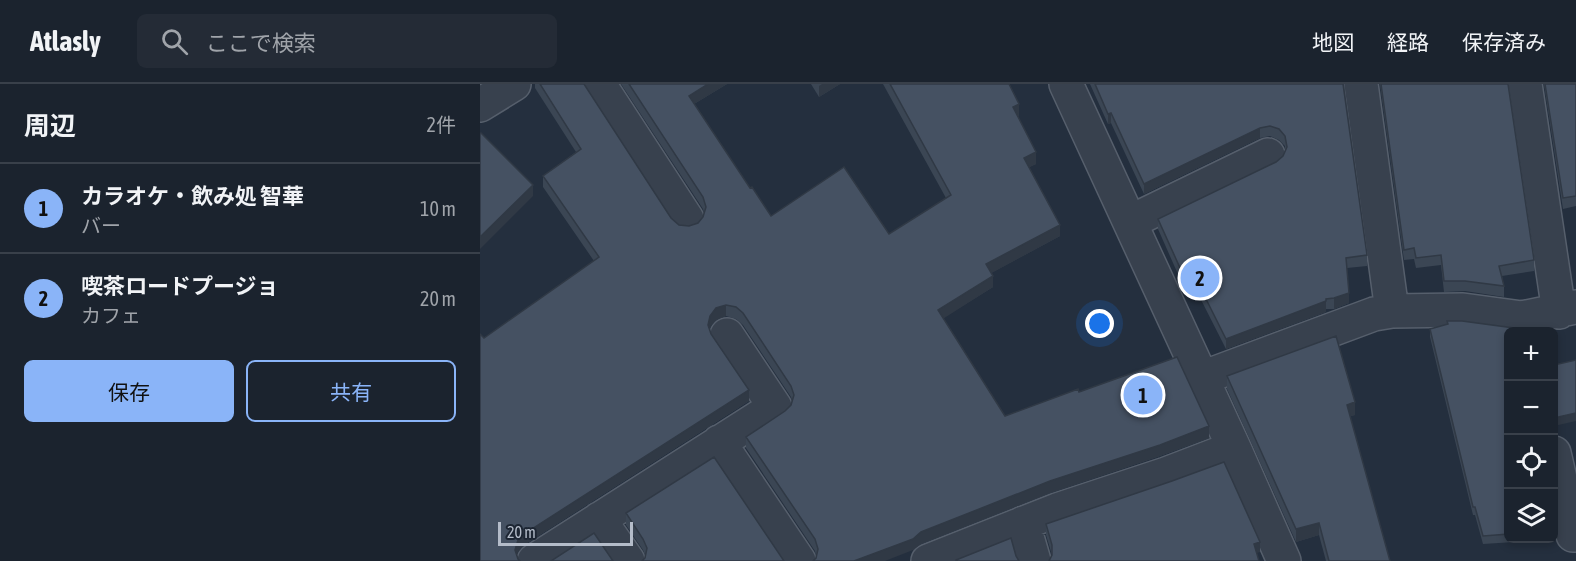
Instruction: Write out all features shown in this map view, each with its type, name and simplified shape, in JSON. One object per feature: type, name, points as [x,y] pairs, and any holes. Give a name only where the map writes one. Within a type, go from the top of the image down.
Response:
[{"type":"street","points":[[480,105],[514,84]]},
{"type":"street","points":[[599,84],[687,219]]},
{"type":"street","points":[[1066,84],[1284,561]]},
{"type":"street","points":[[1361,84],[1392,311]]},
{"type":"street","points":[[1202,378],[1374,314],[1392,311],[1463,310],[1523,325],[1567,309],[1525,84]]},
{"type":"street","points":[[1130,222],[1268,155]]},
{"type":"street","points":[[534,561],[775,406],[727,335]]},
{"type":"street","points":[[719,442],[799,561]]},
{"type":"street","points":[[928,561],[1057,510],[1166,474],[1234,448]]},
{"type":"street","points":[[1558,470],[1573,535],[1576,535]]},
{"type":"street","points":[[599,519],[628,561]]},
{"type":"street","points":[[1023,523],[1034,561]]},
{"type":"building","points":[[540,84],[584,84],[671,218],[679,225],[689,226],[698,223],[706,207],[703,197],[629,84],[708,84],[689,96],[771,216],[844,167],[889,234],[951,195],[890,84],[1009,84],[1019,104],[1013,107],[1036,152],[1024,158],[1060,225],[986,264],[993,276],[938,310],[1005,416],[1078,389],[1079,392],[1177,357],[1209,426],[1160,445],[1050,481],[921,532],[913,539],[854,561],[813,561],[818,549],[815,539],[746,437],[791,405],[794,395],[791,386],[743,313],[736,307],[726,305],[716,308],[710,316],[708,325],[711,334],[749,390],[524,534],[518,540],[515,550],[520,561],[480,561],[480,334],[484,338],[599,257],[543,176],[581,149]]},
{"type":"building","points":[[1095,84],[1343,84],[1367,255],[1346,258],[1349,293],[1326,299],[1326,301],[1226,339],[1194,275],[1185,279],[1158,219],[1276,162],[1283,156],[1287,147],[1285,136],[1279,129],[1270,126],[1260,128],[1144,184]]},
{"type":"building","points":[[1381,84],[1508,84],[1534,260],[1499,266],[1504,286],[1444,281],[1441,255],[1416,258],[1414,248],[1404,250]]},
{"type":"building","points":[[1545,84],[1576,84],[1576,196],[1563,198]]},
{"type":"building","points":[[480,134],[533,185],[480,237]]},
{"type":"building","points":[[1447,321],[1462,321],[1507,327],[1504,327],[1504,534],[1483,536],[1475,507],[1473,507],[1430,329],[1448,324]]},
{"type":"building","points":[[1336,336],[1355,402],[1347,405],[1390,561],[1329,561],[1319,523],[1296,529],[1227,376]]},
{"type":"building","points":[[1576,360],[1576,413],[1558,417],[1558,381],[1558,364]]},
{"type":"building","points":[[714,457],[784,561],[642,561],[647,548],[626,513]]},
{"type":"building","points":[[1224,462],[1260,542],[1254,544],[1259,561],[1049,561],[1052,555],[1052,545],[1046,524]]},
{"type":"building","points":[[594,533],[613,561],[551,561]]},
{"type":"building","points":[[1011,538],[1019,561],[956,561],[956,560]]},
{"type":"place","name":"喫茶ロードプージョ","points":[[1200,278]]},
{"type":"place","name":"カラオケ・飲み処 智華","points":[[1143,395]]}]
